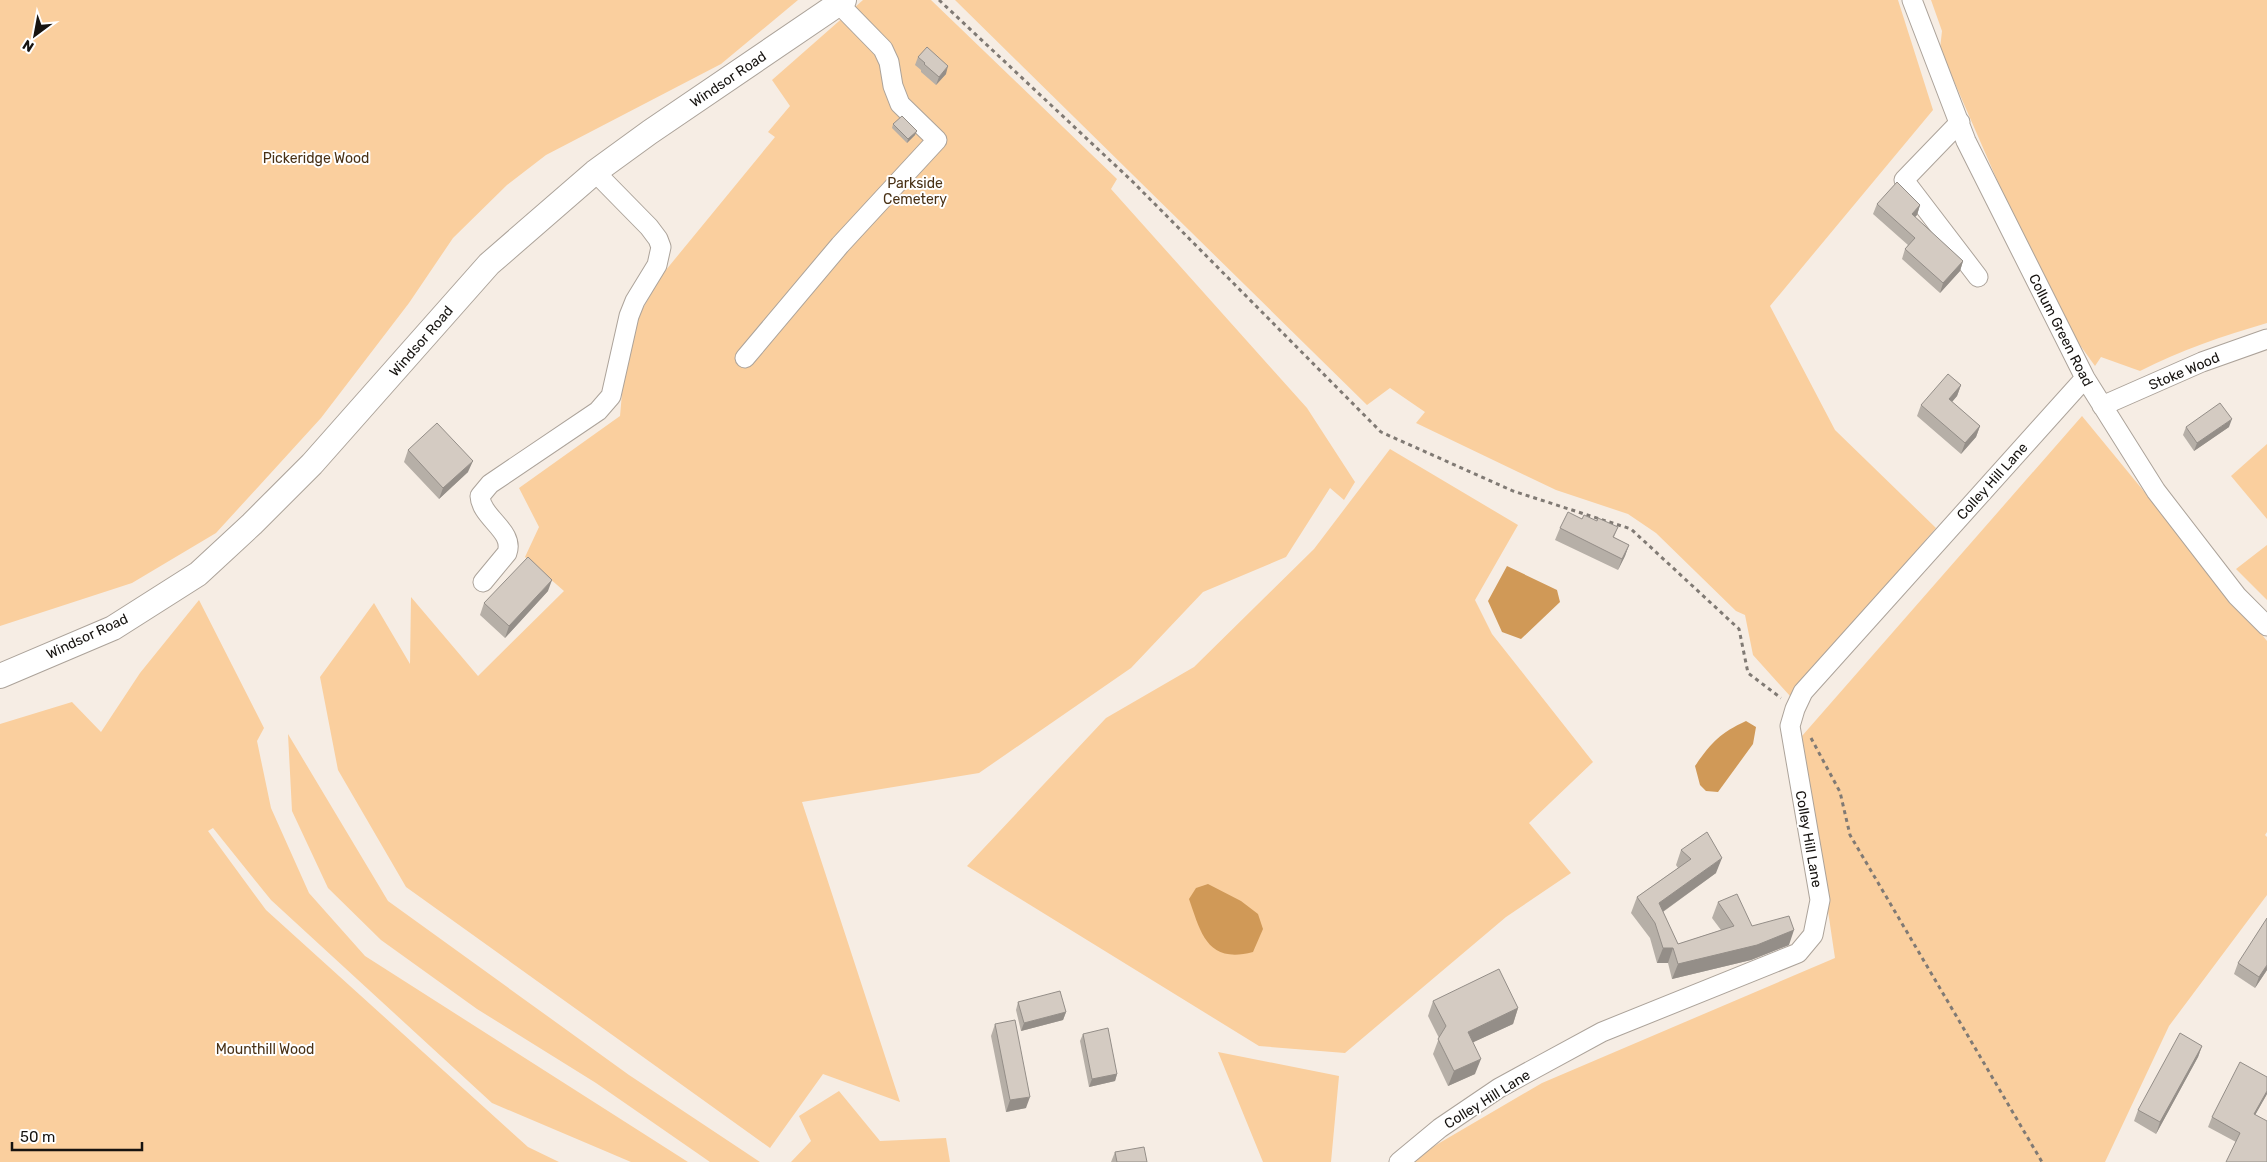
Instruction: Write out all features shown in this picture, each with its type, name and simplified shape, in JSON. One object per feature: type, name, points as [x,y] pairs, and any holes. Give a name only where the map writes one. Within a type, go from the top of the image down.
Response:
[{"type":"main road","name":"Windsor Road","points":[[0,676],[113,628],[198,574],[252,524],[312,464],[489,264],[595,172],[650,132],[842,2]]},
{"type":"street","name":"Collum Green Road","points":[[1912,0],[1966,141],[2085,378],[2156,491],[2236,596],[2267,626]]},
{"type":"street","points":[[745,358],[840,246],[937,140],[900,104],[893,86],[889,62],[883,49],[842,2]]},
{"type":"street","points":[[1960,122],[1904,180],[1978,277]]},
{"type":"street","points":[[483,582],[509,548],[504,535],[485,513],[480,503],[480,496],[490,484],[598,411],[608,401],[615,382],[629,316],[660,255],[658,239],[649,227],[595,172]]},
{"type":"street","name":"Stoke Wood","points":[[2102,406],[2202,362],[2267,339]]},
{"type":"street","name":"Colley Hill Lane","points":[[1399,1162],[1440,1128],[1499,1088],[1602,1032],[1798,953],[1813,935],[1820,900],[1790,726],[1803,692],[2085,378]]},
{"type":"path","points":[[939,0],[1133,182],[1381,432],[1512,491],[1631,529],[1739,629],[1748,673],[1795,709],[1840,792],[1850,835],[2042,1162]]},
{"type":"green space","name":"Pickeridge Wood","points":[[0,0],[798,0],[721,64],[546,155],[507,185],[453,238],[409,303],[321,418],[216,533],[132,583],[0,626]]},
{"type":"green space","name":"Parkside Cemetery","points":[[863,0],[931,0],[1117,179],[1111,189],[1307,408],[1355,482],[1344,500],[1330,488],[1286,557],[1203,592],[1131,668],[979,773],[802,802],[900,1102],[823,1074],[770,1148],[406,887],[338,770],[320,677],[374,603],[410,664],[411,597],[478,676],[564,591],[525,557],[539,527],[519,488],[620,416],[627,337],[661,276],[775,137],[768,132],[790,106],[772,80]]},
{"type":"green space","points":[[955,0],[1898,0],[1933,110],[1770,306],[1835,430],[1936,528],[1790,696],[1753,655],[1745,615],[1736,611],[1656,533],[1628,514],[1556,490],[1416,423],[1425,412],[1390,388],[1367,405]]},
{"type":"green space","points":[[1931,0],[2267,0],[2267,323],[2202,344],[2140,371],[2101,357],[2095,366],[2077,341],[2024,242],[1940,49],[1942,31]]},
{"type":"green space","points":[[2082,416],[2267,641],[2267,832],[2265,835],[2267,837],[2267,895],[2169,1026],[2105,1162],[1407,1162],[1542,1083],[1835,958],[1802,736]]},
{"type":"green space","points":[[2267,444],[2267,519],[2231,476]]},
{"type":"green space","points":[[1390,449],[1518,525],[1475,600],[1492,634],[1593,762],[1529,823],[1571,873],[1506,917],[1345,1053],[1259,1046],[967,866],[1106,718],[1194,667],[1314,549]]},
{"type":"green space","points":[[2267,545],[2267,600],[2236,569]]},
{"type":"green space","name":"Mounthill Wood","points":[[199,600],[264,728],[257,741],[271,808],[309,893],[365,956],[688,1162],[631,1162],[492,1103],[271,900],[213,828],[208,831],[266,910],[528,1147],[559,1162],[0,1162],[0,724],[72,702],[101,732],[140,673]]},
{"type":"green space","points":[[288,734],[388,901],[629,1075],[760,1162],[710,1162],[596,1083],[477,1009],[381,940],[328,888],[292,811]]},
{"type":"green space","points":[[1218,1052],[1339,1076],[1331,1162],[1263,1162]]},
{"type":"green space","points":[[839,1091],[880,1141],[946,1138],[950,1162],[791,1162],[811,1141],[799,1116]]},
{"type":"shaded area","points":[[1507,566],[1557,590],[1560,602],[1521,639],[1502,632],[1488,601]]},
{"type":"shaded area","points":[[1746,721],[1756,727],[1753,744],[1718,792],[1706,791],[1700,785],[1695,766],[1717,739]]},
{"type":"shaded area","points":[[1208,884],[1241,901],[1258,914],[1263,929],[1253,952],[1238,955],[1225,954],[1208,943],[1202,934],[1189,899],[1196,888]]},
{"type":"building","points":[[927,47],[948,66],[939,77],[918,57]]},
{"type":"building","points":[[902,116],[917,131],[908,139],[893,124]]},
{"type":"building","points":[[1897,182],[1920,205],[1912,214],[1963,261],[1943,283],[1905,249],[1915,238],[1877,204]]},
{"type":"building","points":[[1948,374],[1961,385],[1949,399],[1980,426],[1965,443],[1921,405]]},
{"type":"building","points":[[2220,403],[2232,419],[2197,443],[2186,427]]},
{"type":"building","points":[[437,423],[473,461],[443,488],[408,450]]},
{"type":"building","points":[[1568,512],[1582,519],[1584,515],[1597,521],[1598,518],[1618,527],[1613,537],[1629,545],[1622,559],[1560,528]]},
{"type":"building","points":[[528,557],[552,580],[509,626],[484,603]]},
{"type":"building","points":[[1707,832],[1722,858],[1659,903],[1678,944],[1734,926],[1718,902],[1737,894],[1752,926],[1789,916],[1794,930],[1757,945],[1678,964],[1673,948],[1663,948],[1655,923],[1637,897],[1691,859],[1681,850]]},
{"type":"building","points":[[2267,918],[2267,965],[2259,977],[2238,963]]},
{"type":"building","points":[[1499,969],[1518,1008],[1468,1032],[1481,1059],[1454,1071],[1438,1039],[1446,1026],[1433,1001]]},
{"type":"building","points":[[1060,991],[1066,1012],[1024,1023],[1018,1002]]},
{"type":"building","points":[[1015,1020],[1030,1097],[1010,1100],[995,1024]]},
{"type":"building","points":[[1108,1028],[1117,1074],[1092,1079],[1083,1034]]},
{"type":"building","points":[[2180,1033],[2202,1046],[2160,1122],[2138,1110]]},
{"type":"building","points":[[2240,1062],[2267,1077],[2267,1091],[2254,1114],[2267,1121],[2267,1162],[2226,1162],[2240,1133],[2212,1117]]},
{"type":"building","points":[[1144,1147],[1147,1162],[1117,1162],[1115,1152]]}]
